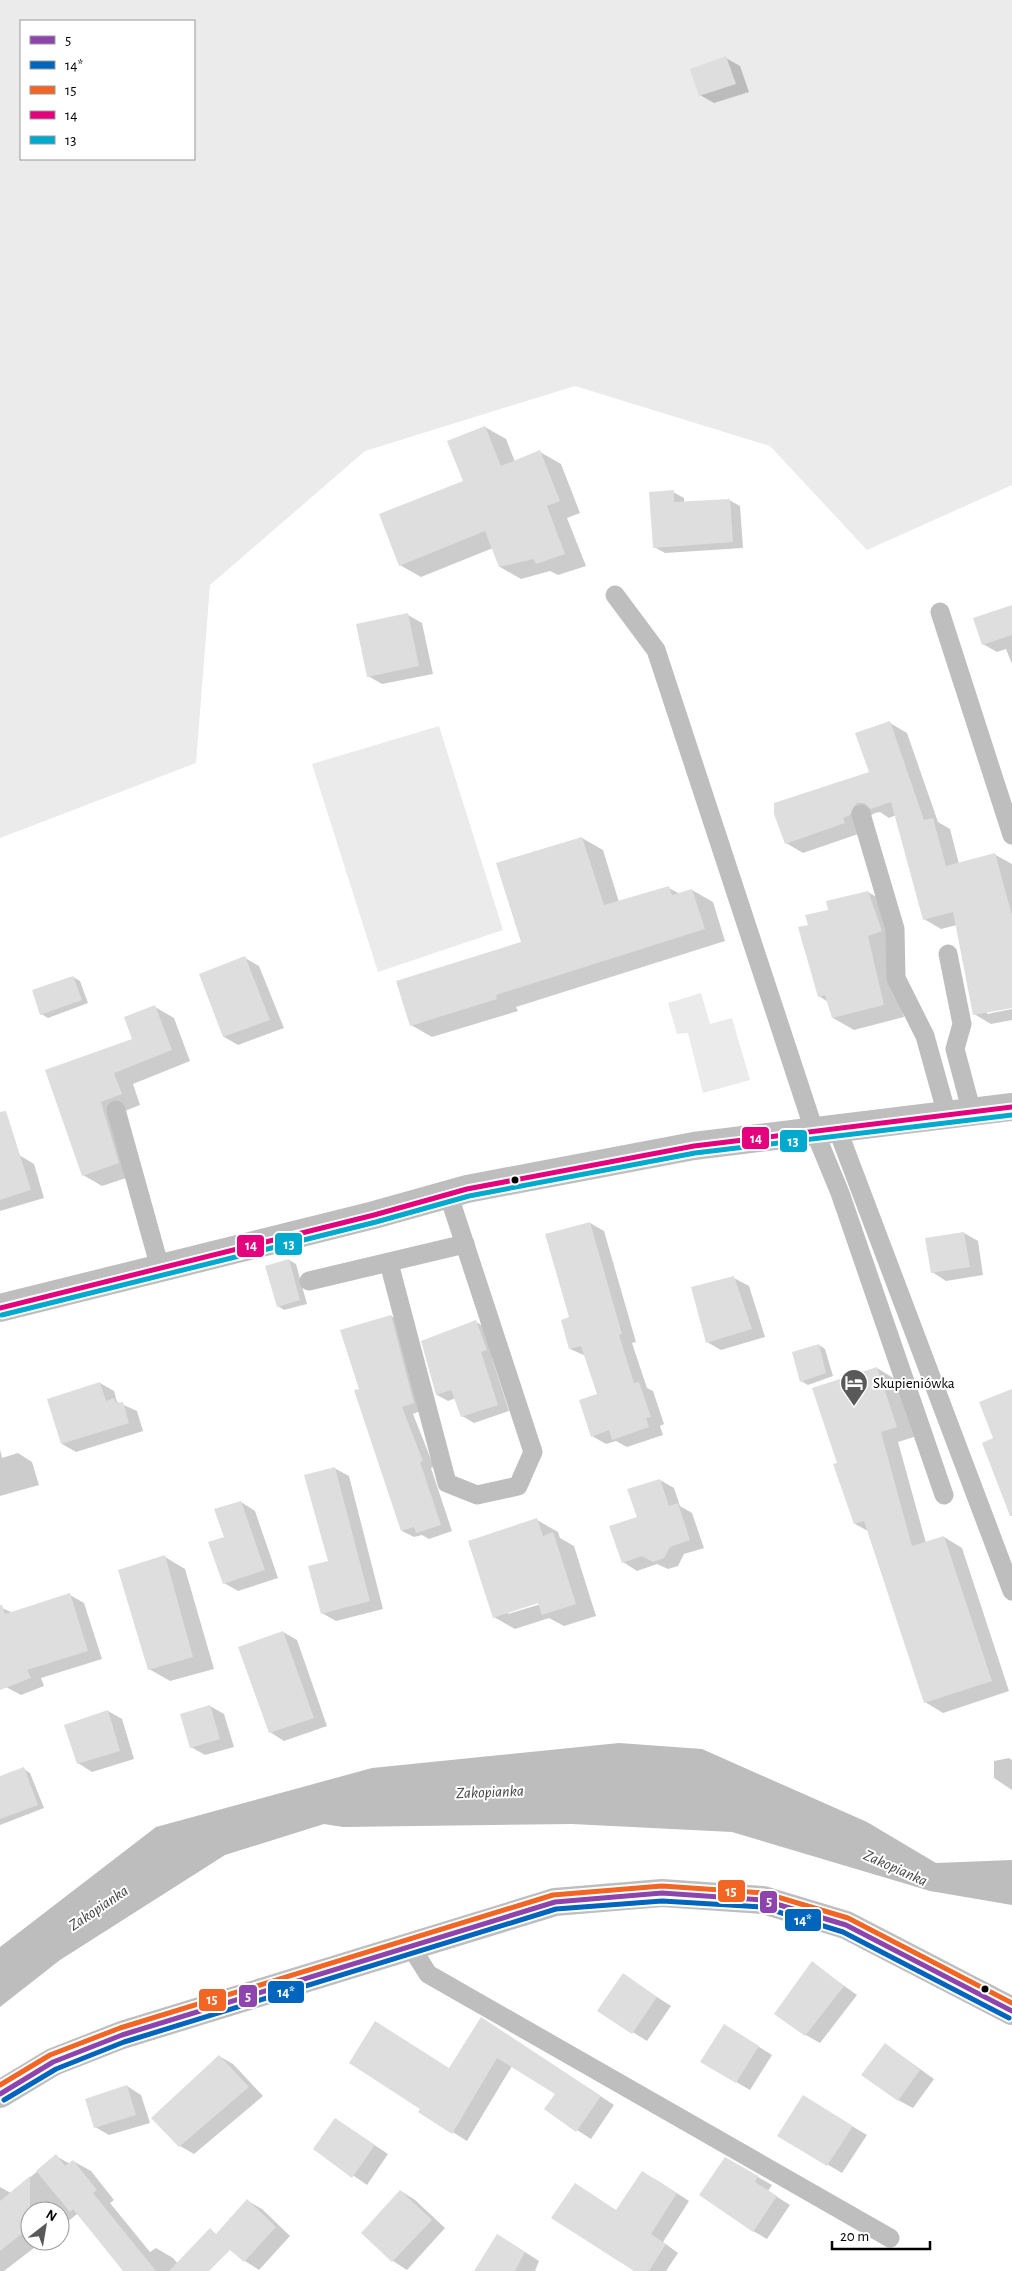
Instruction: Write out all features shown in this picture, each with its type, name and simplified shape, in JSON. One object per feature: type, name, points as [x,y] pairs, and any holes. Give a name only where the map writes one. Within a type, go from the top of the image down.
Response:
[{"type":"street","points":[[0,1308],[374,1215],[448,1193],[694,1146],[1012,1107]]},
{"type":"street","points":[[0,2094],[53,2062],[122,2035],[556,1902],[662,1893],[763,1900],[846,1925],[1012,2011]]},
{"type":"lane","points":[[615,595],[656,650],[825,1129],[1012,1591]]},
{"type":"lane","points":[[940,612],[1012,836]]},
{"type":"lane","points":[[860,814],[895,929],[896,978],[926,1036],[960,1114]]},
{"type":"lane","points":[[948,954],[962,1024],[955,1049],[960,1114]]},
{"type":"lane","points":[[116,1110],[160,1268]]},
{"type":"lane","points":[[825,1129],[840,1193],[944,1495]]},
{"type":"lane","points":[[389,1263],[447,1483],[477,1495],[518,1486],[533,1452],[448,1193]]},
{"type":"lane","points":[[309,1282],[465,1244]]},
{"type":"lane","points":[[411,1947],[428,1974],[890,2238]]},
{"type":"shaded area","points":[[0,0],[1012,0],[1012,485],[867,550],[770,446],[575,386],[365,451],[210,585],[196,763],[0,838]]},
{"type":"shaded area","points":[[439,726],[503,930],[378,972],[312,764]]},
{"type":"shaded area","points":[[701,993],[710,1024],[732,1018],[750,1080],[703,1093],[688,1033],[677,1034],[668,1003]]},
{"type":"water","name":"Zakopianka","points":[[619,1743],[702,1749],[867,1822],[936,1863],[1012,1860],[1012,1905],[930,1891],[732,1832],[572,1824],[343,1827],[324,1824],[225,1855],[60,1960],[0,2007],[0,1947],[156,1827],[372,1768]]},
{"type":"building","points":[[726,56],[736,84],[699,96],[690,69]]},
{"type":"building","points":[[485,426],[501,466],[540,450],[560,501],[547,506],[565,554],[536,564],[533,559],[499,567],[485,531],[399,566],[379,514],[463,481],[447,441]]},
{"type":"building","points":[[674,490],[674,502],[730,499],[733,542],[653,548],[649,492]]},
{"type":"building","points":[[1012,605],[1012,635],[982,645],[973,618]]},
{"type":"building","points":[[408,613],[419,666],[367,677],[356,624]]},
{"type":"building","points":[[890,721],[924,820],[933,818],[946,866],[995,853],[1012,915],[1012,1008],[973,1015],[953,912],[923,920],[891,802],[871,809],[864,803],[857,803],[850,815],[843,818],[845,823],[785,844],[774,814],[774,803],[869,772],[855,733]]},
{"type":"building","points":[[582,837],[604,905],[669,886],[672,895],[692,889],[705,929],[496,995],[497,999],[410,1026],[396,981],[521,942],[496,863]]},
{"type":"building","points":[[868,891],[882,931],[868,936],[884,1005],[832,1018],[825,995],[818,997],[798,927],[808,925],[805,915],[828,910],[826,901]]},
{"type":"building","points":[[245,956],[270,1020],[223,1037],[199,974]]},
{"type":"building","points":[[73,976],[82,1000],[40,1015],[32,990]]},
{"type":"building","points":[[155,1005],[172,1050],[114,1073],[122,1094],[101,1102],[119,1163],[82,1176],[45,1070],[132,1039],[124,1017]]},
{"type":"building","points":[[6,1111],[31,1190],[0,1200],[0,1112]]},
{"type":"building","points":[[590,1222],[622,1334],[619,1335],[634,1383],[639,1382],[651,1417],[646,1418],[649,1427],[612,1440],[609,1430],[591,1437],[579,1400],[597,1394],[581,1346],[569,1349],[561,1320],[569,1317],[545,1234]]},
{"type":"building","points":[[964,1232],[970,1267],[931,1273],[925,1238]]},
{"type":"building","points":[[289,1259],[300,1300],[277,1307],[265,1266]]},
{"type":"building","points":[[734,1276],[752,1329],[706,1343],[691,1287]]},
{"type":"building","points":[[391,1315],[414,1403],[402,1407],[423,1461],[420,1462],[441,1525],[416,1533],[414,1527],[401,1531],[354,1390],[359,1389],[340,1330]]},
{"type":"building","points":[[476,1320],[487,1350],[481,1352],[498,1405],[461,1417],[451,1390],[436,1395],[421,1341]]},
{"type":"building","points":[[819,1344],[826,1373],[800,1382],[792,1352]]},
{"type":"building","points":[[877,1367],[897,1427],[881,1432],[912,1546],[944,1536],[992,1681],[924,1703],[864,1521],[854,1524],[833,1464],[837,1463],[812,1388]]},
{"type":"building","points":[[100,1382],[106,1401],[114,1398],[116,1403],[123,1402],[129,1423],[61,1444],[47,1399]]},
{"type":"building","points":[[1012,1389],[1012,1516],[1010,1516],[982,1443],[993,1438],[979,1402]]},
{"type":"building","points":[[335,1467],[370,1601],[321,1614],[308,1566],[328,1561],[304,1475]]},
{"type":"building","points":[[660,1479],[669,1506],[678,1503],[690,1540],[670,1547],[664,1558],[653,1562],[642,1556],[622,1563],[609,1526],[637,1517],[627,1489]]},
{"type":"building","points":[[241,1501],[265,1570],[223,1584],[208,1542],[224,1537],[214,1509]]},
{"type":"building","points":[[537,1518],[543,1536],[553,1532],[576,1604],[542,1615],[538,1603],[493,1618],[468,1541]]},
{"type":"building","points":[[165,1555],[193,1657],[148,1670],[118,1570]]},
{"type":"building","points":[[70,1593],[88,1651],[27,1670],[31,1678],[0,1690],[0,1605],[2,1605],[5,1614]]},
{"type":"building","points":[[283,1631],[314,1718],[269,1733],[238,1647]]},
{"type":"building","points":[[210,1705],[220,1739],[190,1748],[180,1714]]},
{"type":"building","points":[[108,1710],[120,1751],[77,1764],[64,1725]]},
{"type":"building","points":[[24,1767],[38,1805],[0,1819],[0,1776]]},
{"type":"building","points":[[812,1961],[844,1986],[805,2036],[774,2014]]},
{"type":"building","points":[[623,1973],[657,1997],[632,2034],[597,2011]]},
{"type":"building","points":[[481,2017],[601,2096],[576,2132],[544,2109],[555,2094],[497,2058],[452,2134],[418,2112],[420,2109],[349,2063],[375,2021],[449,2068]]},
{"type":"building","points":[[724,2024],[759,2046],[736,2083],[700,2062]]},
{"type":"building","points":[[885,2043],[920,2070],[898,2101],[861,2075]]},
{"type":"building","points":[[219,2055],[249,2087],[179,2147],[151,2118]]},
{"type":"building","points":[[127,2085],[136,2115],[94,2128],[85,2099]]},
{"type":"building","points":[[803,2095],[853,2126],[827,2166],[777,2136]]},
{"type":"building","points":[[335,2118],[375,2145],[352,2178],[313,2149]]},
{"type":"building","points":[[56,2154],[65,2166],[73,2160],[97,2190],[93,2193],[156,2271],[123,2271],[73,2209],[70,2212],[70,2201],[61,2201],[36,2171]]},
{"type":"building","points":[[725,2157],[758,2176],[755,2182],[777,2196],[753,2232],[699,2195]]},
{"type":"building","points":[[642,2171],[677,2193],[651,2234],[666,2244],[649,2271],[634,2271],[551,2218],[575,2183],[616,2210]]},
{"type":"building","points":[[30,2176],[30,2201],[20,2201],[20,2235],[0,2251],[0,2201]]},
{"type":"building","points":[[400,2190],[432,2220],[392,2262],[361,2233]]},
{"type":"building","points":[[247,2199],[276,2227],[244,2262],[230,2250],[209,2271],[169,2271],[210,2228],[216,2234]]},
{"type":"building","points":[[497,2234],[525,2252],[515,2271],[474,2271]]},
{"type":"transit line","name":"14","points":[[0,1308],[374,1215],[467,1189],[694,1146],[1012,1107]]},
{"type":"transit line","name":"13","points":[[2,1315],[376,1222],[469,1196],[695,1153],[1012,1115]]},
{"type":"transit line","name":"15","points":[[0,2085],[50,2055],[120,2028],[553,1895],[662,1886],[764,1893],[848,1918],[1012,2003]]},
{"type":"transit line","name":"5","points":[[0,2094],[53,2062],[122,2035],[555,1902],[662,1893],[763,1900],[846,1925],[1012,2011]]},
{"type":"transit line","name":"14*","points":[[4,2100],[56,2069],[124,2042],[556,1909],[662,1901],[762,1907],[843,1932],[1009,2018]]},
{"type":"place","name":"Skupieniówka","points":[[854,1407]]}]
